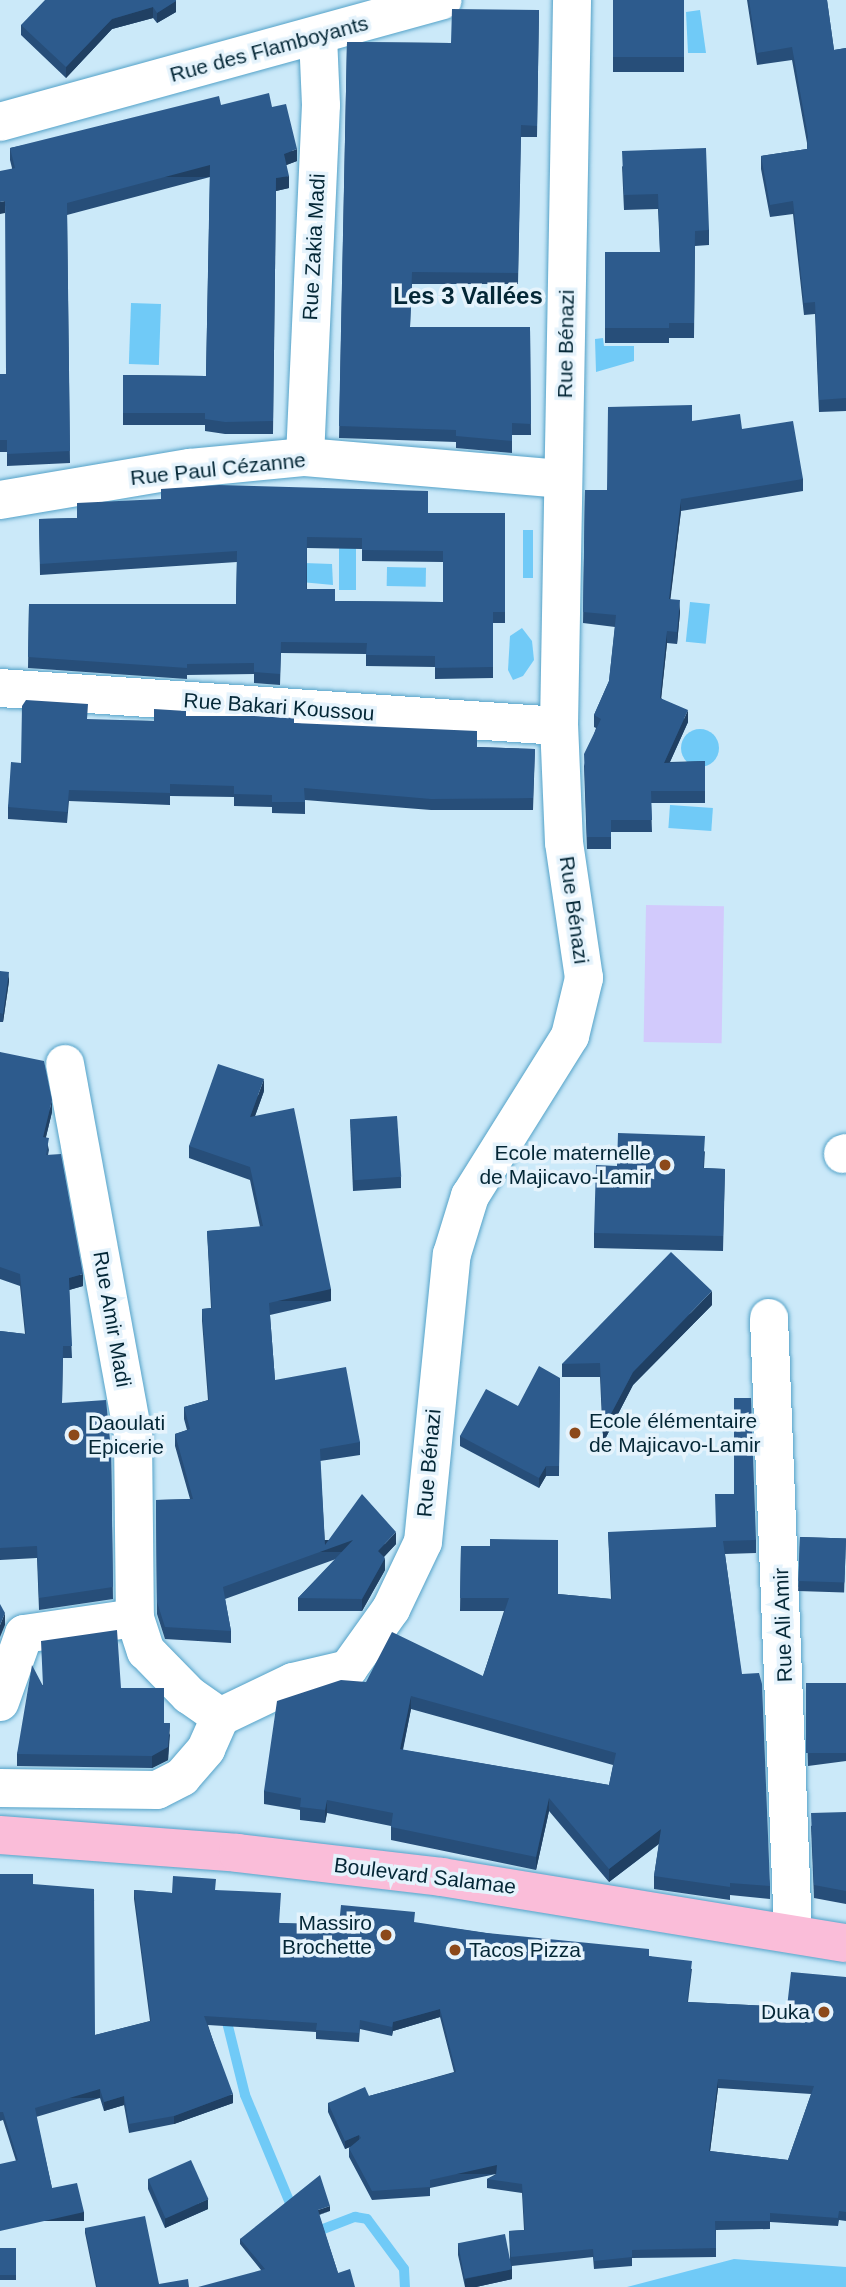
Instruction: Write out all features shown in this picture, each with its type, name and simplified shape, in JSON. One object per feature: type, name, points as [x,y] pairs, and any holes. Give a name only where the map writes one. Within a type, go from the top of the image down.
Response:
[{"type":"main road","name":"Boulevard Salamae","points":[[0,1835],[238,1853],[442,1877],[793,1932],[846,1943]]},
{"type":"street","name":"Rue des Flamboyants","points":[[0,122],[442,0]]},
{"type":"street","name":"Rue Bénazi","points":[[220,1717],[293,1682],[348,1670],[391,1609],[423,1542],[452,1254],[470,1196],[570,1036],[583,978],[564,843],[559,726],[572,0]]},
{"type":"street","name":"Rue Zakia Madi","points":[[305,457],[321,106],[318,36]]},
{"type":"street","name":"Rue Paul Cézanne","points":[[0,500],[190,468],[305,457],[563,479]]},
{"type":"street","name":"Rue Bakari Koussou","points":[[0,688],[559,726]]},
{"type":"street","name":"Rue Amir Madi","points":[[65,1064],[133,1435],[135,1618],[146,1651],[189,1695],[220,1717]]},
{"type":"street","name":"Rue Ali Amir","points":[[769,1318],[793,1932]]},
{"type":"street","points":[[0,1702],[24,1634],[135,1618]]},
{"type":"street","points":[[0,1788],[157,1790],[182,1777],[206,1749],[220,1717]]},
{"type":"shaded area","points":[[646,905],[724,906],[722,1043],[644,1042]]},
{"type":"water","points":[[700,10],[706,53],[688,53],[686,12]]},
{"type":"water","points":[[131,303],[161,304],[159,365],[129,364]]},
{"type":"water","points":[[603,338],[604,346],[634,346],[634,361],[596,372],[595,339]]},
{"type":"water","points":[[523,530],[533,530],[533,578],[523,578]]},
{"type":"water","points":[[339,541],[356,541],[356,590],[339,590]]},
{"type":"water","points":[[304,563],[332,564],[333,585],[301,582]]},
{"type":"water","points":[[387,567],[426,568],[426,587],[387,586]]},
{"type":"water","points":[[690,602],[710,604],[706,644],[686,642]]},
{"type":"water","points":[[522,628],[532,641],[534,660],[523,676],[513,680],[508,670],[510,636]]},
{"type":"water","points":[[700,729],[714,734],[719,748],[714,762],[700,767],[686,762],[681,748],[686,734]]},
{"type":"water","points":[[670,805],[713,808],[711,831],[668,828]]},
{"type":"water","points":[[734,2259],[846,2267],[846,2287],[627,2287]]},
{"type":"building","points":[[45,0],[176,1],[157,13],[153,7],[112,19],[66,67],[21,25]]},
{"type":"building","points":[[613,0],[684,0],[684,57],[613,57]]},
{"type":"building","points":[[749,0],[827,0],[834,50],[846,48],[846,398],[819,400],[815,302],[804,303],[793,201],[770,205],[761,156],[807,149],[808,136],[792,47],[757,53]]},
{"type":"building","points":[[452,9],[539,10],[537,126],[521,125],[518,273],[412,272],[410,327],[530,327],[531,424],[512,423],[512,441],[456,436],[456,430],[339,426],[347,42],[451,43]]},
{"type":"building","points":[[269,93],[272,107],[286,104],[297,149],[284,154],[289,176],[276,178],[273,421],[225,422],[205,419],[205,413],[123,413],[123,375],[206,376],[210,165],[67,203],[70,451],[7,454],[7,440],[0,440],[0,374],[6,374],[5,201],[0,202],[0,171],[15,168],[10,148],[219,96],[221,105]]},
{"type":"building","points":[[706,148],[709,230],[695,231],[694,323],[669,323],[669,328],[605,328],[605,252],[660,252],[658,194],[624,195],[622,151]]},
{"type":"building","points":[[692,405],[692,421],[740,414],[742,429],[793,421],[803,479],[681,499],[669,599],[680,600],[677,632],[667,631],[660,698],[688,710],[664,763],[705,761],[705,791],[651,791],[652,820],[611,820],[611,837],[587,837],[584,754],[601,719],[594,715],[609,681],[616,615],[583,612],[585,490],[607,490],[608,407]]},
{"type":"building","points":[[219,485],[428,491],[428,513],[505,513],[505,612],[493,612],[493,667],[435,668],[435,656],[366,655],[367,643],[281,642],[280,674],[254,672],[254,663],[187,664],[187,668],[28,657],[29,604],[236,604],[237,551],[40,564],[39,519],[77,518],[77,503],[161,499],[161,489]],"holes":[[[307,537],[362,538],[362,550],[443,551],[443,602],[335,601],[335,589],[306,589]]]},
{"type":"building","points":[[26,700],[88,704],[87,719],[154,721],[154,709],[186,711],[186,716],[294,718],[294,723],[477,731],[477,747],[535,749],[533,798],[431,799],[304,788],[305,802],[272,802],[272,795],[234,794],[234,786],[170,784],[170,793],[69,790],[67,812],[8,807],[11,762],[21,763],[22,706]]},
{"type":"building","points":[[0,971],[9,972],[3,1014],[0,1013]]},
{"type":"building","points":[[0,1052],[44,1061],[52,1100],[43,1137],[49,1138],[46,1155],[61,1154],[83,1274],[69,1278],[72,1346],[63,1346],[62,1403],[106,1400],[111,1450],[113,1587],[39,1598],[37,1546],[0,1548],[0,1331],[26,1334],[20,1274],[0,1267]]},
{"type":"building","points":[[218,1064],[264,1079],[250,1117],[294,1108],[331,1289],[269,1303],[275,1380],[346,1367],[360,1442],[320,1449],[325,1545],[362,1494],[396,1532],[378,1551],[385,1558],[362,1599],[298,1598],[353,1540],[223,1587],[231,1631],[165,1627],[157,1602],[156,1500],[193,1499],[175,1434],[190,1429],[184,1407],[209,1400],[202,1309],[212,1308],[207,1231],[263,1226],[250,1167],[189,1146]]},
{"type":"building","points":[[397,1116],[401,1177],[354,1180],[350,1119]]},
{"type":"building","points":[[618,1133],[705,1136],[703,1168],[725,1169],[723,1236],[594,1233],[596,1165],[617,1166]]},
{"type":"building","points":[[671,1252],[712,1291],[633,1372],[603,1429],[600,1363],[562,1364]]},
{"type":"building","points":[[539,1366],[560,1378],[559,1466],[546,1466],[539,1478],[460,1436],[486,1389],[518,1406]]},
{"type":"building","points":[[734,1398],[751,1398],[756,1540],[723,1541],[742,1674],[759,1673],[762,1684],[770,1886],[730,1883],[730,1887],[654,1876],[661,1829],[609,1869],[549,1798],[536,1857],[391,1827],[393,1813],[327,1800],[325,1810],[300,1807],[301,1798],[264,1791],[277,1701],[341,1680],[366,1682],[392,1632],[483,1676],[509,1598],[460,1598],[461,1546],[490,1546],[490,1539],[558,1540],[558,1594],[612,1599],[608,1532],[716,1527],[715,1494],[734,1494]],"holes":[[[411,1696],[616,1753],[609,1785],[400,1749]]]},
{"type":"building","points":[[800,1537],[846,1539],[844,1583],[798,1581]]},
{"type":"building","points":[[0,1604],[5,1613],[0,1625]]},
{"type":"building","points":[[117,1630],[121,1688],[164,1688],[164,1723],[170,1723],[168,1747],[152,1756],[17,1754],[32,1665],[43,1686],[41,1641]]},
{"type":"building","points":[[806,1683],[846,1683],[846,1753],[806,1753]]},
{"type":"building","points":[[846,1812],[846,1891],[814,1885],[811,1813]]},
{"type":"building","points":[[0,1874],[33,1874],[33,1884],[94,1889],[95,2035],[151,2021],[134,1890],[172,1893],[173,1876],[216,1879],[215,1890],[281,1893],[279,1923],[339,1925],[341,1905],[415,1912],[414,1922],[487,1933],[649,1949],[649,1956],[692,1961],[687,2002],[787,2007],[791,1972],[846,1977],[846,2212],[839,2211],[838,2218],[770,2213],[770,2221],[715,2221],[716,2248],[632,2250],[632,2257],[594,2261],[593,2249],[511,2257],[509,2231],[525,2230],[522,2184],[487,2179],[496,2175],[497,2165],[430,2180],[430,2187],[372,2191],[349,2148],[361,2138],[359,2135],[345,2141],[328,2103],[365,2087],[369,2096],[456,2072],[440,2009],[393,2022],[392,2027],[360,2020],[359,2033],[316,2030],[317,2023],[204,2016],[233,2094],[174,2116],[129,2124],[124,2096],[104,2102],[100,2089],[35,2108],[52,2188],[77,2183],[84,2212],[0,2231],[0,2164],[18,2160],[3,2112],[0,2112]],"holes":[[[718,2079],[814,2086],[788,2160],[709,2151]]]},
{"type":"building","points":[[191,2160],[208,2199],[166,2218],[148,2179]]},
{"type":"building","points":[[320,2175],[330,2206],[318,2210],[338,2273],[350,2269],[355,2287],[198,2287],[265,2269],[240,2239]]},
{"type":"building","points":[[145,2216],[159,2284],[188,2279],[189,2287],[97,2287],[85,2228]]},
{"type":"building","points":[[505,2234],[512,2269],[465,2278],[458,2243]]},
{"type":"building","points":[[0,2248],[16,2248],[16,2275],[0,2275]]},
{"type":"waterway","points":[[225,2014],[245,2095],[294,2213]]},
{"type":"waterway","points":[[311,2228],[318,2231],[355,2217],[367,2219],[404,2269],[405,2287]]},
{"type":"place","name":"Ecole maternelle de Majicavo-Lamir","points":[[665,1165]]},
{"type":"place","name":"Ecole élémentaire de Majicavo-Lamir","points":[[575,1433]]},
{"type":"place","name":"Daoulati Epicerie","points":[[74,1435]]},
{"type":"place","name":"Massiro Brochette","points":[[386,1935]]},
{"type":"place","name":"Tacos Pizza","points":[[455,1950]]},
{"type":"place","name":"Duka","points":[[824,2012]]},
{"type":"district","name":"Les 3 Vallées","points":[[468,296]]}]
